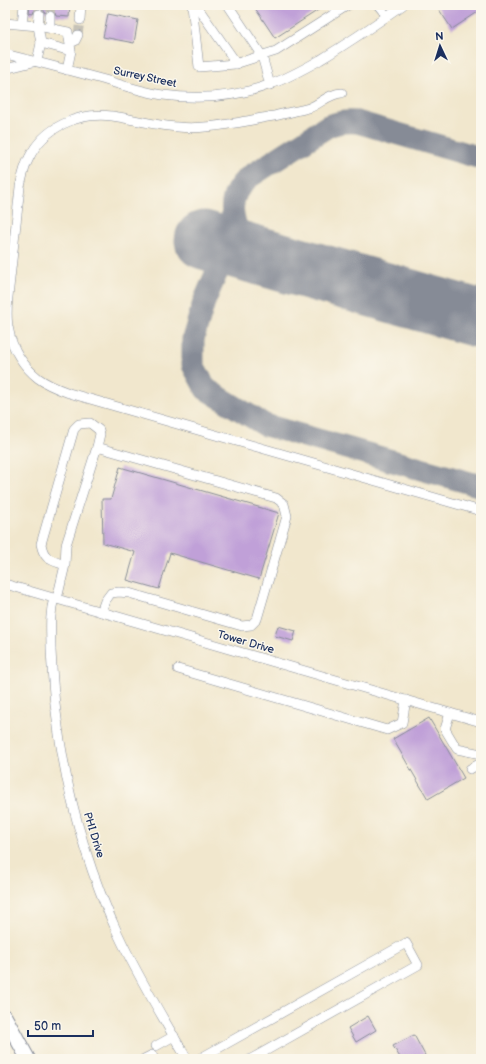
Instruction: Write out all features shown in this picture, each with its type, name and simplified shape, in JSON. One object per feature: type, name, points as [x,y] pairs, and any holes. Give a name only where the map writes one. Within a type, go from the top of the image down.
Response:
[{"type":"highway","points":[[5,1017],[28,1059]]},
{"type":"street","points":[[22,24],[24,5]]},
{"type":"street","points":[[80,20],[81,5]]},
{"type":"street","points":[[192,5],[199,67],[237,64],[276,51],[348,5]]},
{"type":"street","points":[[196,5],[237,64]]},
{"type":"street","points":[[228,5],[262,56],[270,85]]},
{"type":"street","points":[[378,5],[387,16]]},
{"type":"street","name":"Surrey Street","points":[[5,54],[37,61],[138,90],[162,95],[186,97],[223,96],[270,85],[305,69],[404,5]]},
{"type":"street","points":[[5,69],[37,61],[41,43],[38,26],[39,14]]},
{"type":"street","points":[[50,16],[50,28]]},
{"type":"street","points":[[5,23],[38,26],[68,32],[70,47],[67,70]]},
{"type":"street","points":[[70,47],[78,35]]},
{"type":"street","points":[[41,43],[70,47]]},
{"type":"street","points":[[342,93],[332,95],[311,107],[235,123],[178,128],[111,116],[96,116],[82,117],[68,121],[56,128],[45,136],[36,146],[28,159],[23,173],[20,187],[8,297],[8,331],[23,362],[38,378],[53,387],[69,393],[481,511]]},
{"type":"street","name":"PHI Drive","points":[[66,564],[50,560],[43,553],[41,544],[74,429],[79,424],[90,423],[99,430],[100,434],[66,545],[66,564],[56,599],[51,609],[52,684],[58,734],[72,804],[98,886],[118,933],[137,971],[187,1059]]},
{"type":"street","points":[[97,447],[276,498],[284,504],[287,516],[257,619],[251,625],[242,626],[129,593],[119,592],[111,593],[105,601],[102,612]]},
{"type":"street","name":"Tower Drive","points":[[5,584],[481,722]]},
{"type":"street","points":[[178,669],[387,730],[402,722],[406,700]]},
{"type":"street","points":[[450,713],[445,729],[457,748],[481,754]]},
{"type":"street","points":[[470,769],[481,763]]},
{"type":"street","points":[[200,1059],[216,1055],[406,943],[418,965],[251,1059]]},
{"type":"street","points":[[156,1046],[174,1036]]},
{"type":"street","points":[[144,1059],[152,1054],[154,1059]]},
{"type":"building","points":[[30,5],[70,5],[69,17],[56,16],[55,13],[50,10],[45,13],[43,9],[40,8],[36,9],[33,14],[29,13]]},
{"type":"building","points":[[253,5],[326,5],[275,38]]},
{"type":"building","points":[[436,5],[481,5],[481,10],[452,29]]},
{"type":"building","points":[[108,14],[138,20],[134,43],[103,37]]},
{"type":"building","points":[[120,467],[279,513],[259,579],[170,553],[159,589],[127,580],[135,552],[103,543],[102,499],[111,499]]},
{"type":"building","points":[[278,626],[296,631],[293,641],[275,636]]},
{"type":"building","points":[[429,718],[464,778],[428,799],[393,739]]},
{"type":"building","points":[[368,1016],[376,1030],[356,1042],[348,1028]]},
{"type":"building","points":[[414,1035],[427,1059],[401,1059],[393,1046]]},
{"type":"taxiway","points":[[481,158],[357,122],[342,122],[328,126],[249,177],[240,186],[235,194],[233,213],[237,232],[245,252],[219,267],[204,302],[193,339],[193,365],[206,389],[265,425],[481,486]]},
{"type":"runway","points":[[204,240],[481,319]]},
{"type":"tunnel","points":[[39,5],[39,14]]},
{"type":"tunnel","points":[[50,16],[51,5]]},
{"type":"tunnel","points":[[78,35],[80,20]]}]
